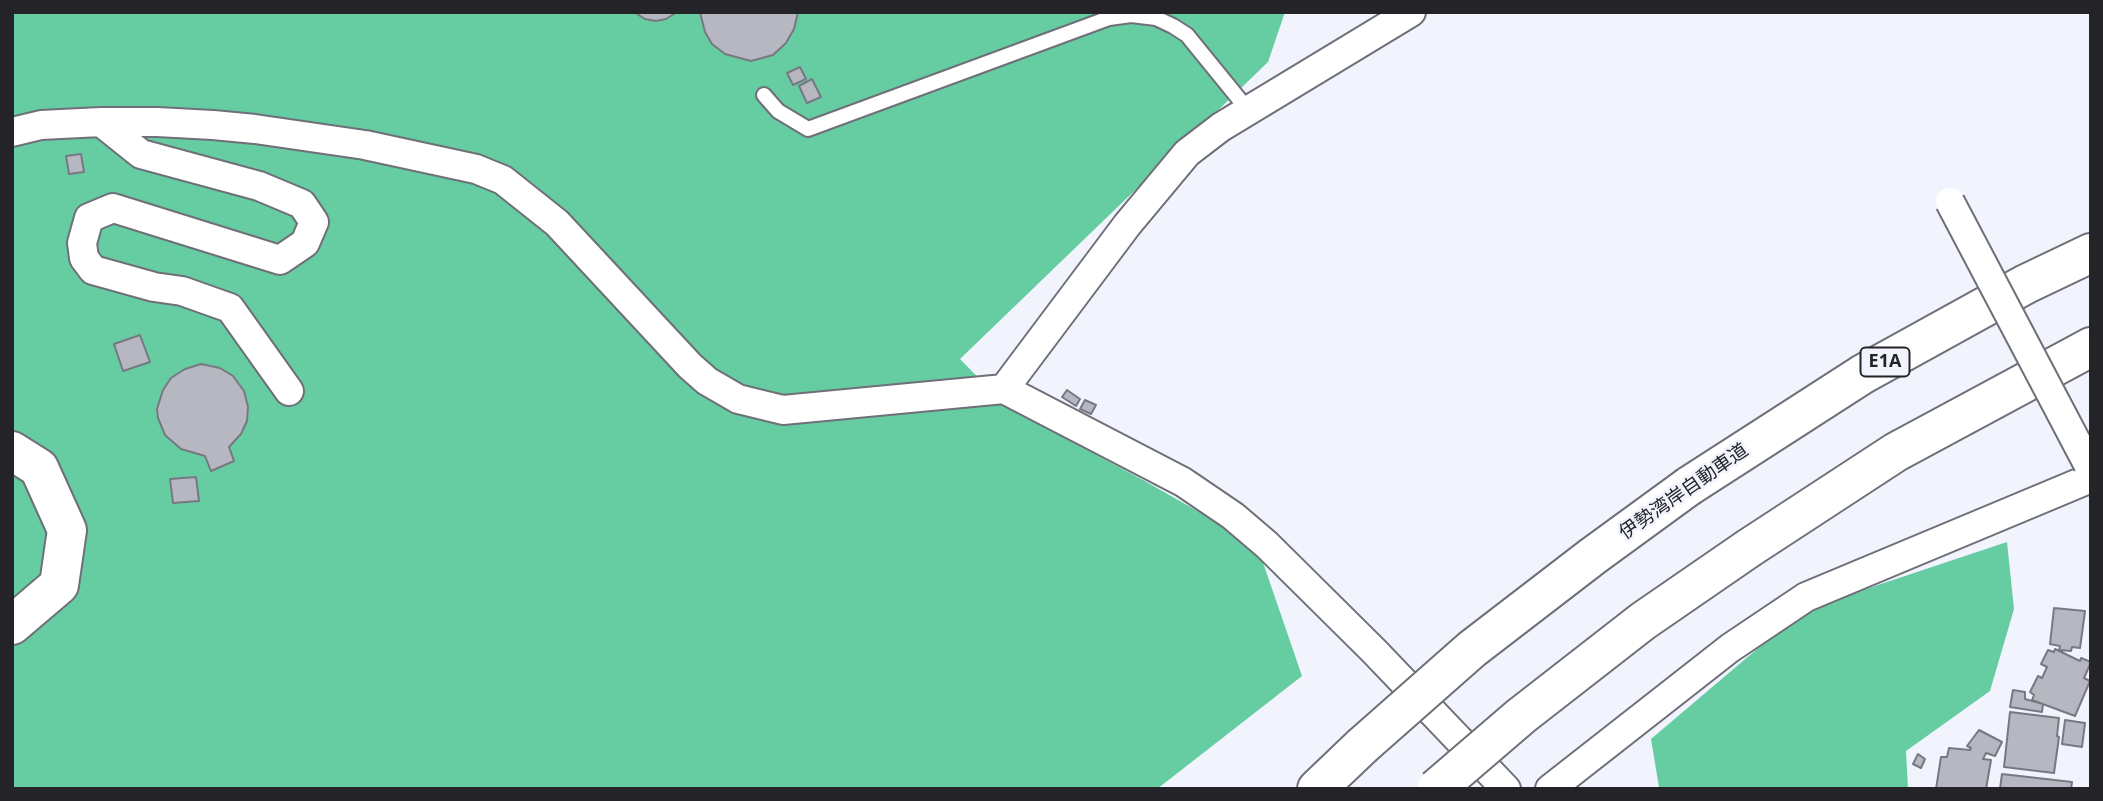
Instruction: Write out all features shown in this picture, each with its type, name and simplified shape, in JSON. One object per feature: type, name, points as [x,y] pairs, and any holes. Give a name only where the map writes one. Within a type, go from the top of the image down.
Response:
[{"type":"main road","name":"伊勢湾岸自動車道","points":[[1317,789],[1472,649],[1689,486],[1863,374],[2026,284],[2091,253]]},
{"type":"main road","points":[[1436,789],[1521,716],[1643,621],[1749,548],[1896,452],[2091,347]]},
{"type":"main road","points":[[12,451],[39,468],[67,530],[59,585],[12,625]]},
{"type":"street","points":[[1004,389],[1127,225],[1187,153],[1248,110],[1411,12]]},
{"type":"street","points":[[101,122],[141,154],[259,186],[302,204],[314,222],[305,243],[280,260],[113,208],[89,218],[82,243],[85,258],[93,270],[154,287],[182,291],[230,308],[289,391]]},
{"type":"street","points":[[12,132],[41,125],[101,122],[157,122],[255,129],[365,145],[476,169],[503,180],[557,223],[690,366],[707,381],[737,399],[783,410],[1004,389],[1183,482],[1233,516],[1267,545],[1325,603],[1506,789]]},
{"type":"street","points":[[1550,789],[1730,648],[1806,597],[2090,470],[1951,202]]},
{"type":"lane","points":[[764,94],[778,111],[808,129],[1109,18],[1131,15],[1156,18],[1187,35],[1248,110]]},
{"type":"green space","points":[[12,12],[1285,12],[1268,62],[960,359],[1006,406],[1257,545],[1302,676],[1157,789],[12,789]]},
{"type":"green space","points":[[2007,542],[2014,609],[1990,691],[1906,751],[1908,789],[1659,787],[1651,739],[1803,610]]},
{"type":"building","points":[[634,12],[677,12],[666,19],[656,21],[645,19]]},
{"type":"building","points":[[700,12],[798,12],[794,29],[786,43],[773,55],[751,61],[725,54],[712,44],[705,32]]},
{"type":"building","points":[[800,67],[806,79],[793,85],[787,73]]},
{"type":"building","points":[[812,79],[821,97],[807,103],[799,86]]},
{"type":"building","points":[[81,154],[84,172],[69,174],[66,156]]},
{"type":"building","points":[[140,335],[150,362],[123,371],[114,344]]},
{"type":"building","points":[[201,364],[220,368],[233,376],[244,391],[248,407],[247,421],[241,434],[229,447],[234,461],[211,471],[205,456],[181,449],[165,435],[157,409],[163,390],[171,378],[185,369]]},
{"type":"building","points":[[1067,390],[1080,399],[1076,406],[1062,397]]},
{"type":"building","points":[[1085,400],[1096,405],[1091,414],[1080,409]]},
{"type":"building","points":[[196,477],[199,501],[173,503],[170,479]]},
{"type":"building","points":[[2054,608],[2085,611],[2080,648],[2072,647],[2071,651],[2059,650],[2060,646],[2050,644]]},
{"type":"building","points":[[2055,649],[2080,661],[2081,658],[2091,662],[2084,678],[2090,681],[2075,716],[2032,700],[2034,695],[2030,692],[2038,676],[2042,678],[2047,667],[2041,664],[2048,650],[2054,652]]},
{"type":"building","points":[[2013,690],[2025,692],[2025,699],[2043,704],[2042,712],[2010,707]]},
{"type":"building","points":[[2010,712],[2059,718],[2054,773],[2004,767]]},
{"type":"building","points":[[2065,720],[2085,723],[2082,747],[2062,744]]},
{"type":"building","points":[[1979,730],[2002,742],[1995,756],[1986,753],[1983,759],[1991,760],[1986,789],[1936,789],[1941,757],[1947,757],[1949,748],[1970,750],[1967,746]]},
{"type":"building","points":[[1918,754],[1925,759],[1921,768],[1913,764]]},
{"type":"building","points":[[2002,774],[2072,782],[2071,789],[2000,789]]}]
